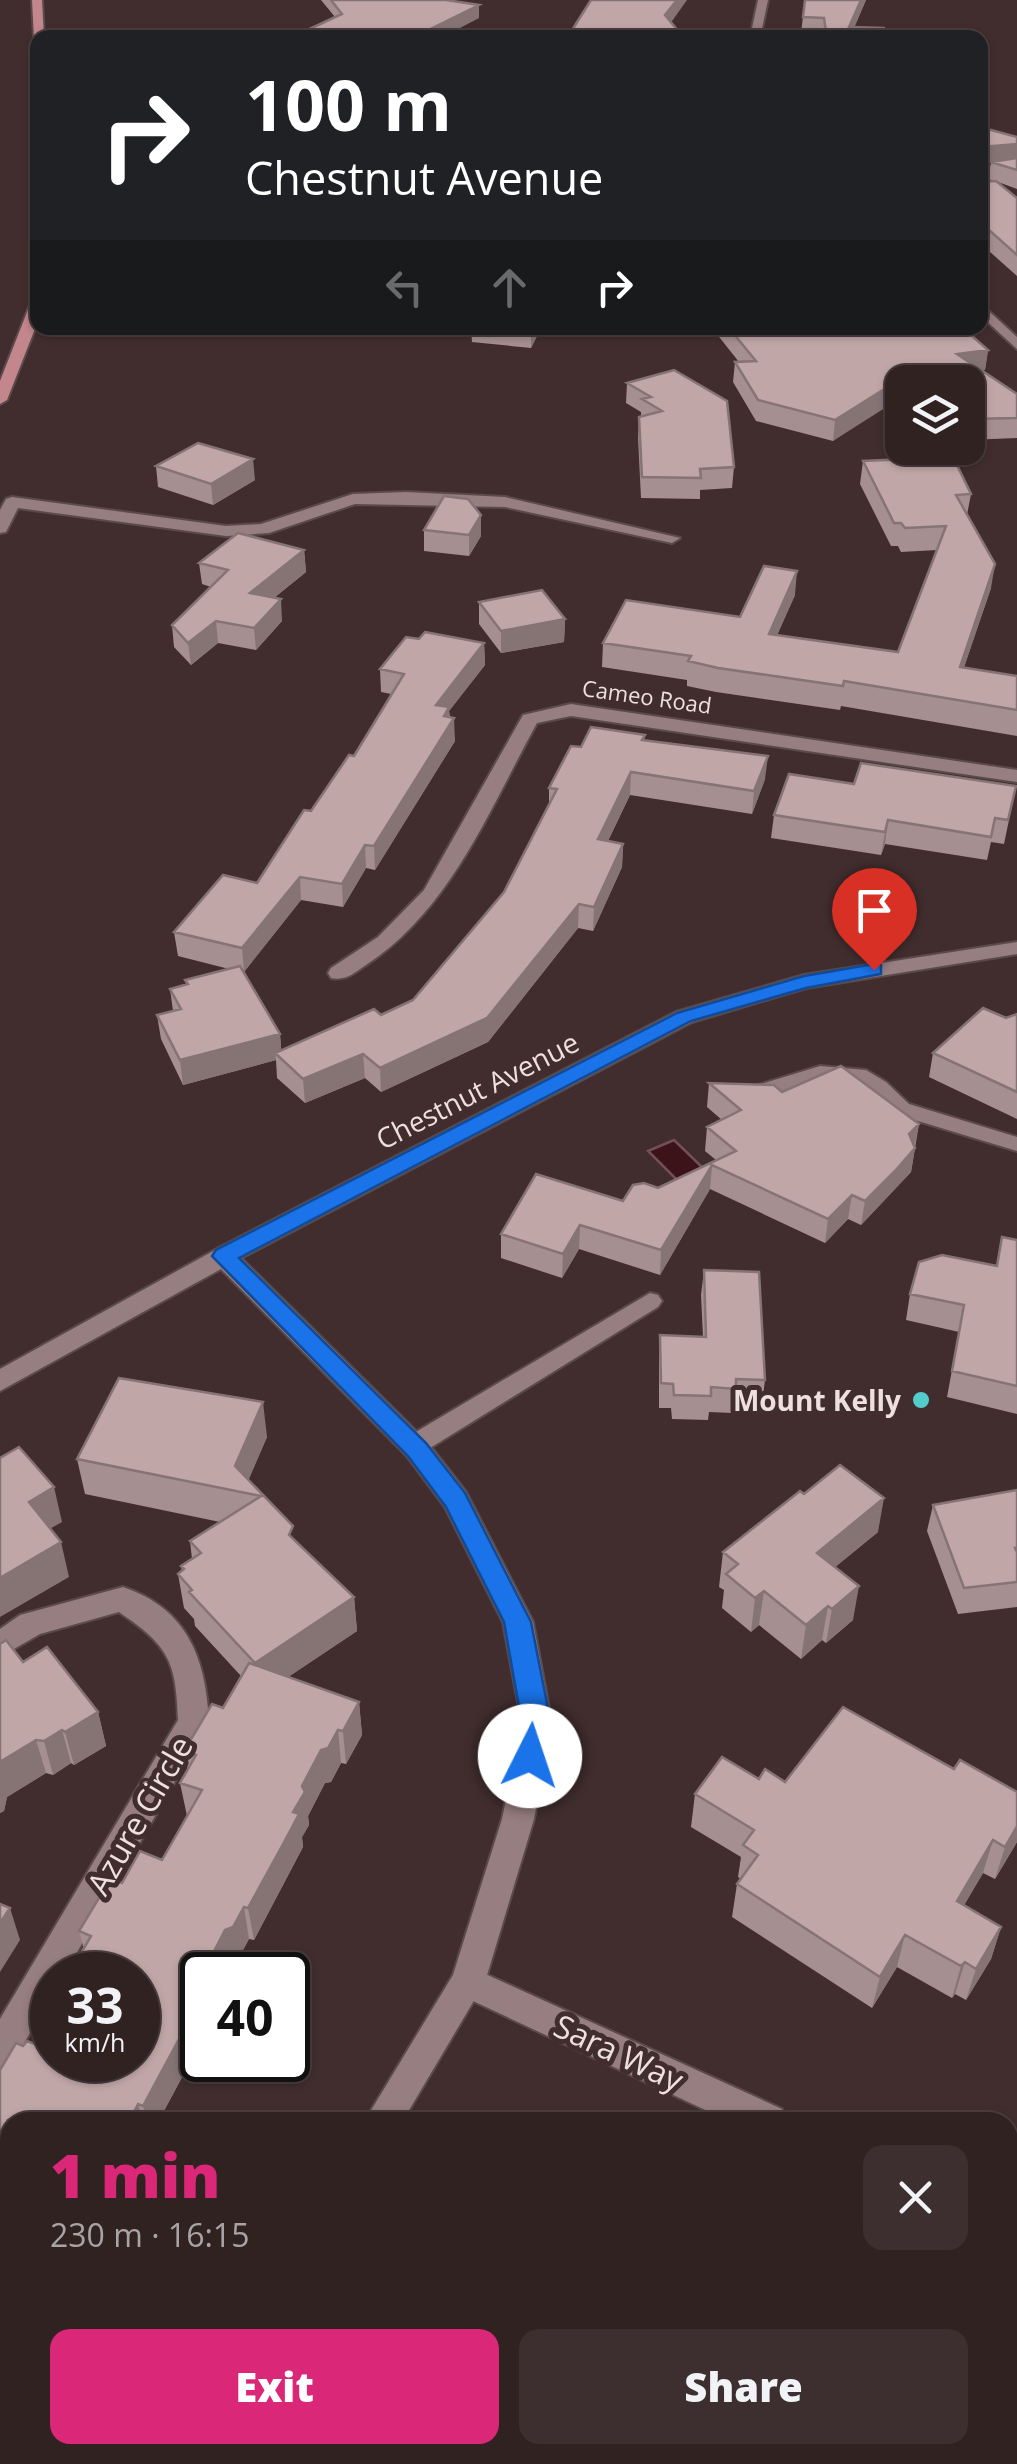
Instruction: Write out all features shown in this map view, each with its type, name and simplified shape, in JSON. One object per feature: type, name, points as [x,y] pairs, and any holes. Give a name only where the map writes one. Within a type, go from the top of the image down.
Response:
[{"type":"main road","points":[[37,0],[39,30]]},
{"type":"main road","points":[[0,400],[30,323]]},
{"type":"street","points":[[757,30],[763,0]]},
{"type":"street","points":[[988,171],[1017,168]]},
{"type":"street","points":[[988,315],[1017,345]]},
{"type":"street","points":[[0,528],[12,502],[226,531],[263,529],[353,499],[406,497],[505,502],[672,538]]},
{"type":"street","name":"Cameo Road","points":[[339,973],[386,942],[432,893],[530,719],[570,710],[1017,776]]},
{"type":"street","name":"Chestnut Avenue","points":[[0,1381],[224,1256],[684,1017],[804,982],[1017,948]]},
{"type":"street","points":[[224,1256],[413,1446],[456,1500],[518,1622],[536,1724],[518,1819],[468,1982],[388,2112]]},
{"type":"street","name":"Azure Circle","points":[[0,1645],[31,1624],[122,1599],[174,1634],[193,1670],[194,1722],[0,2052]]},
{"type":"street","name":"Sara Way","points":[[468,1982],[748,2112]]},
{"type":"lane","points":[[762,1091],[820,1073],[859,1075],[902,1109],[1017,1144]]},
{"type":"lane","points":[[413,1446],[650,1302]]},
{"type":"shaded area","points":[[674,1140],[704,1169],[679,1182],[648,1151]]},
{"type":"building","points":[[331,0],[446,0],[479,5],[428,30],[307,30],[342,14]]},
{"type":"building","points":[[591,0],[677,0],[665,15],[677,30],[572,30]]},
{"type":"building","points":[[805,0],[861,0],[849,27],[885,30],[826,30],[824,18],[803,17]]},
{"type":"building","points":[[988,129],[1017,137],[1017,144],[988,146]]},
{"type":"building","points":[[1017,158],[1017,170],[991,162]]},
{"type":"building","points":[[996,181],[1017,198],[1017,255],[988,229],[988,182]]},
{"type":"building","points":[[735,335],[971,335],[988,350],[957,354],[974,365],[885,365],[885,389],[835,420],[758,400],[735,362],[756,361]]},
{"type":"building","points":[[674,370],[727,401],[734,467],[700,469],[701,478],[642,477],[639,417],[662,411],[642,399],[651,397],[627,383]]},
{"type":"building","points":[[985,373],[1017,394],[1017,418],[985,419]]},
{"type":"building","points":[[198,443],[253,459],[211,484],[156,466]]},
{"type":"building","points":[[885,460],[885,465],[957,465],[971,494],[956,495],[995,564],[960,667],[1017,676],[1017,710],[844,681],[843,686],[718,668],[688,661],[691,656],[603,643],[626,600],[740,617],[764,566],[797,571],[769,634],[898,652],[946,526],[905,528],[894,523],[863,461]]},
{"type":"building","points":[[444,496],[468,499],[481,515],[469,535],[424,530]]},
{"type":"building","points":[[238,533],[304,550],[250,593],[281,599],[254,628],[216,621],[188,643],[172,625],[228,570],[199,563]]},
{"type":"building","points":[[542,590],[565,619],[501,631],[479,602]]},
{"type":"building","points":[[425,632],[484,643],[436,705],[449,707],[444,716],[454,718],[374,846],[365,845],[342,884],[300,877],[242,948],[174,932],[223,875],[257,883],[304,810],[311,811],[349,755],[354,756],[404,674],[380,669],[406,637],[419,639]]},
{"type":"building","points":[[591,727],[645,735],[642,740],[768,756],[754,791],[631,772],[598,839],[623,844],[594,907],[579,904],[487,1018],[380,1068],[363,1054],[303,1079],[275,1053],[374,1009],[381,1015],[413,1000],[504,892],[557,789],[549,788],[571,746],[581,747]]},
{"type":"building","points":[[861,763],[1016,786],[1008,820],[995,818],[991,837],[888,820],[885,832],[774,815],[789,774],[854,784]]},
{"type":"building","points":[[240,966],[280,1034],[180,1060],[157,1015],[181,1009],[170,989],[188,984],[185,980]]},
{"type":"building","points":[[983,1008],[1006,1018],[1017,1014],[1017,1092],[933,1053]]},
{"type":"building","points":[[841,1066],[919,1124],[909,1134],[915,1148],[865,1201],[852,1195],[828,1219],[712,1165],[661,1250],[580,1225],[563,1254],[501,1234],[536,1174],[623,1201],[633,1185],[644,1183],[658,1188],[736,1151],[707,1127],[741,1110],[709,1083],[774,1085],[782,1092]]},
{"type":"building","points":[[1002,1237],[1017,1240],[1017,1386],[952,1371],[964,1305],[910,1294],[919,1262],[942,1255],[997,1266]]},
{"type":"building","points":[[704,1270],[759,1272],[765,1380],[736,1379],[736,1389],[711,1387],[711,1396],[674,1395],[673,1384],[661,1383],[660,1335],[706,1337]]},
{"type":"building","points":[[119,1378],[263,1402],[235,1466],[293,1526],[289,1535],[354,1597],[255,1663],[189,1592],[192,1590],[178,1574],[184,1569],[181,1566],[201,1553],[190,1541],[261,1496],[77,1459]]},
{"type":"building","points":[[19,1447],[54,1487],[29,1502],[61,1542],[0,1578],[0,1458]]},
{"type":"building","points":[[840,1465],[884,1498],[817,1553],[859,1586],[806,1625],[764,1591],[755,1598],[726,1574],[738,1564],[723,1552],[800,1491],[804,1494]]},
{"type":"building","points":[[1017,1490],[1017,1582],[964,1588],[933,1505]]},
{"type":"building","points":[[6,1640],[23,1662],[47,1647],[98,1712],[65,1732],[62,1730],[44,1741],[36,1740],[0,1762],[0,1644]]},
{"type":"building","points":[[249,1663],[359,1702],[343,1731],[338,1730],[328,1748],[321,1750],[293,1812],[299,1814],[248,1908],[244,1907],[233,1927],[225,1930],[214,1952],[180,1952],[180,2037],[160,2074],[160,1952],[82,1952],[91,1936],[79,1931],[111,1878],[122,1883],[140,1851],[162,1860],[202,1790],[180,1783],[196,1755],[184,1751],[212,1704],[223,1708]]},
{"type":"building","points":[[843,1707],[954,1769],[960,1760],[1017,1792],[1017,1826],[1005,1847],[993,1840],[957,1901],[1001,1927],[976,1969],[965,1962],[961,1966],[905,1935],[880,1977],[737,1884],[758,1855],[743,1845],[754,1830],[695,1794],[722,1757],[759,1779],[765,1769],[785,1782]]},
{"type":"building","points":[[0,1904],[10,1908],[0,1923]]},
{"type":"building","points":[[30,2042],[30,2082],[156,2082],[143,2106],[138,2104],[134,2112],[0,2112],[0,2070],[16,2043],[23,2046]]},
{"type":"place","name":"Mount Kelly","points":[[921,1400]]},
{"type":"route","points":[[530,1756],[536,1724],[518,1622],[456,1500],[417,1450],[224,1256],[684,1017],[804,982],[874,970]]}]
